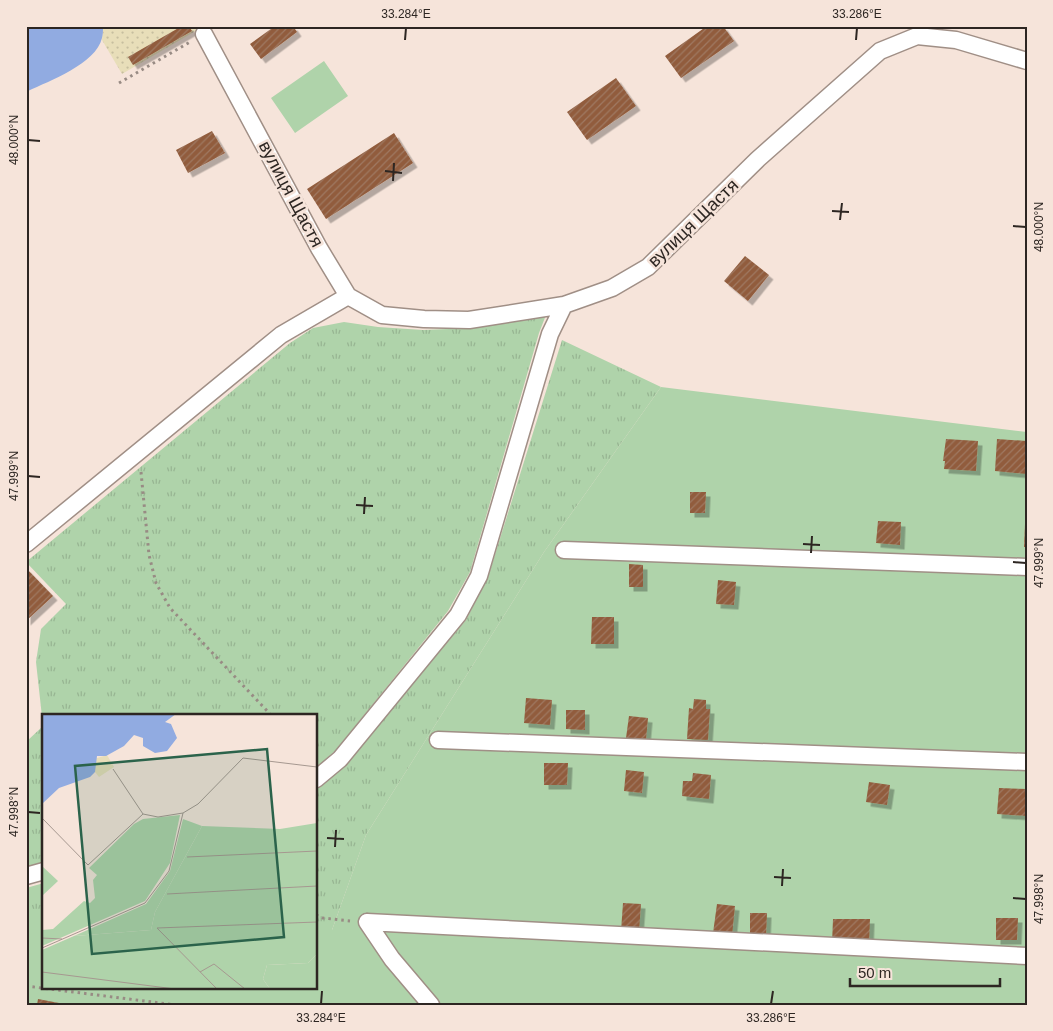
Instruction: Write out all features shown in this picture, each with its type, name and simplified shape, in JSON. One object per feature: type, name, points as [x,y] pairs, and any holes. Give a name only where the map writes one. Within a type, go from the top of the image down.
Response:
[{"type":"street","name":"вулиця Щастя","points":[[204,34],[319,248],[348,296],[382,315],[424,320],[469,320],[564,305],[612,288],[648,267],[758,159],[880,51],[917,36],[956,40],[1027,61]]},
{"type":"street","points":[[26,544],[281,335],[348,296]]},
{"type":"street","points":[[318,777],[340,759],[458,615],[478,576],[550,334],[564,305]]},
{"type":"street","points":[[564,550],[1027,567]]},
{"type":"street","points":[[438,740],[1027,762]]},
{"type":"street","points":[[26,876],[42,872]]},
{"type":"street","points":[[367,922],[1027,956]]},
{"type":"street","points":[[367,922],[392,959],[431,1005]]},
{"type":"path","points":[[119,83],[204,34]]},
{"type":"path","points":[[139,451],[150,555],[156,583],[170,608],[270,714]]},
{"type":"path","points":[[318,916],[323,918],[367,922]]},
{"type":"path","points":[[26,986],[176,1005]]},
{"type":"green space","points":[[324,61],[348,96],[295,133],[271,98]]},
{"type":"green space","points":[[546,315],[539,333],[470,572],[448,611],[336,750],[318,766],[318,714],[42,714],[42,717],[36,662],[41,629],[66,604],[26,562],[290,343],[313,328],[344,322],[378,327],[423,330],[472,328]]},
{"type":"green space","points":[[562,340],[661,387],[544,552],[366,835],[332,930],[318,930],[318,787],[347,762],[466,620],[488,577]]},
{"type":"green space","points":[[661,387],[1027,432],[1027,1005],[26,1005],[26,927],[42,927],[42,988],[318,988],[318,930],[332,930],[366,835],[544,552]]},
{"type":"green space","points":[[42,727],[42,864],[26,868],[26,742]]},
{"type":"green space","points":[[42,884],[42,927],[26,927],[26,888]]},
{"type":"sand","points":[[103,26],[204,26],[122,74],[102,40]]},
{"type":"water","points":[[26,26],[103,26],[103,34],[98,47],[81,64],[59,77],[26,91]]},
{"type":"building","points":[[182,26],[189,26],[192,31],[133,65],[128,57]]},
{"type":"building","points":[[275,26],[293,26],[297,32],[261,59],[250,44]]},
{"type":"building","points":[[707,26],[723,26],[734,41],[681,78],[665,56]]},
{"type":"building","points":[[616,78],[636,106],[587,140],[567,112]]},
{"type":"building","points":[[212,131],[225,153],[188,173],[176,150]]},
{"type":"building","points":[[394,133],[413,163],[326,219],[307,189]]},
{"type":"building","points":[[745,256],[769,275],[748,301],[724,281]]},
{"type":"building","points":[[946,439],[978,441],[976,471],[944,469],[945,461],[943,461]]},
{"type":"building","points":[[997,439],[1027,441],[1027,474],[995,471]]},
{"type":"building","points":[[690,492],[706,492],[705,513],[690,513]]},
{"type":"building","points":[[878,521],[901,522],[900,545],[876,543]]},
{"type":"building","points":[[1025,524],[1027,525],[1027,547],[1024,547]]},
{"type":"building","points":[[629,564],[643,565],[643,587],[629,587]]},
{"type":"building","points":[[26,568],[53,596],[26,621]]},
{"type":"building","points":[[718,580],[736,582],[734,605],[716,604]]},
{"type":"building","points":[[592,617],[614,617],[614,644],[591,644]]},
{"type":"building","points":[[526,698],[552,700],[550,725],[524,723]]},
{"type":"building","points":[[694,699],[706,700],[706,709],[710,709],[708,740],[687,739],[689,708],[693,709]]},
{"type":"building","points":[[566,710],[585,710],[585,730],[566,729]]},
{"type":"building","points":[[629,716],[648,718],[646,740],[626,738]]},
{"type":"building","points":[[544,763],[568,763],[567,785],[544,785]]},
{"type":"building","points":[[626,770],[644,772],[642,793],[624,791]]},
{"type":"building","points":[[693,773],[711,775],[709,799],[682,796],[683,781],[692,781]]},
{"type":"building","points":[[869,782],[890,785],[887,805],[866,802]]},
{"type":"building","points":[[999,788],[1027,789],[1027,816],[997,814]]},
{"type":"building","points":[[623,903],[641,904],[639,932],[621,931]]},
{"type":"building","points":[[717,904],[735,906],[732,936],[713,933]]},
{"type":"building","points":[[750,913],[767,913],[766,937],[750,936]]},
{"type":"building","points":[[996,918],[1018,918],[1017,940],[996,940]]},
{"type":"building","points":[[833,919],[870,919],[869,945],[832,944]]},
{"type":"building","points":[[38,999],[59,1003],[59,1005],[37,1005]]}]
